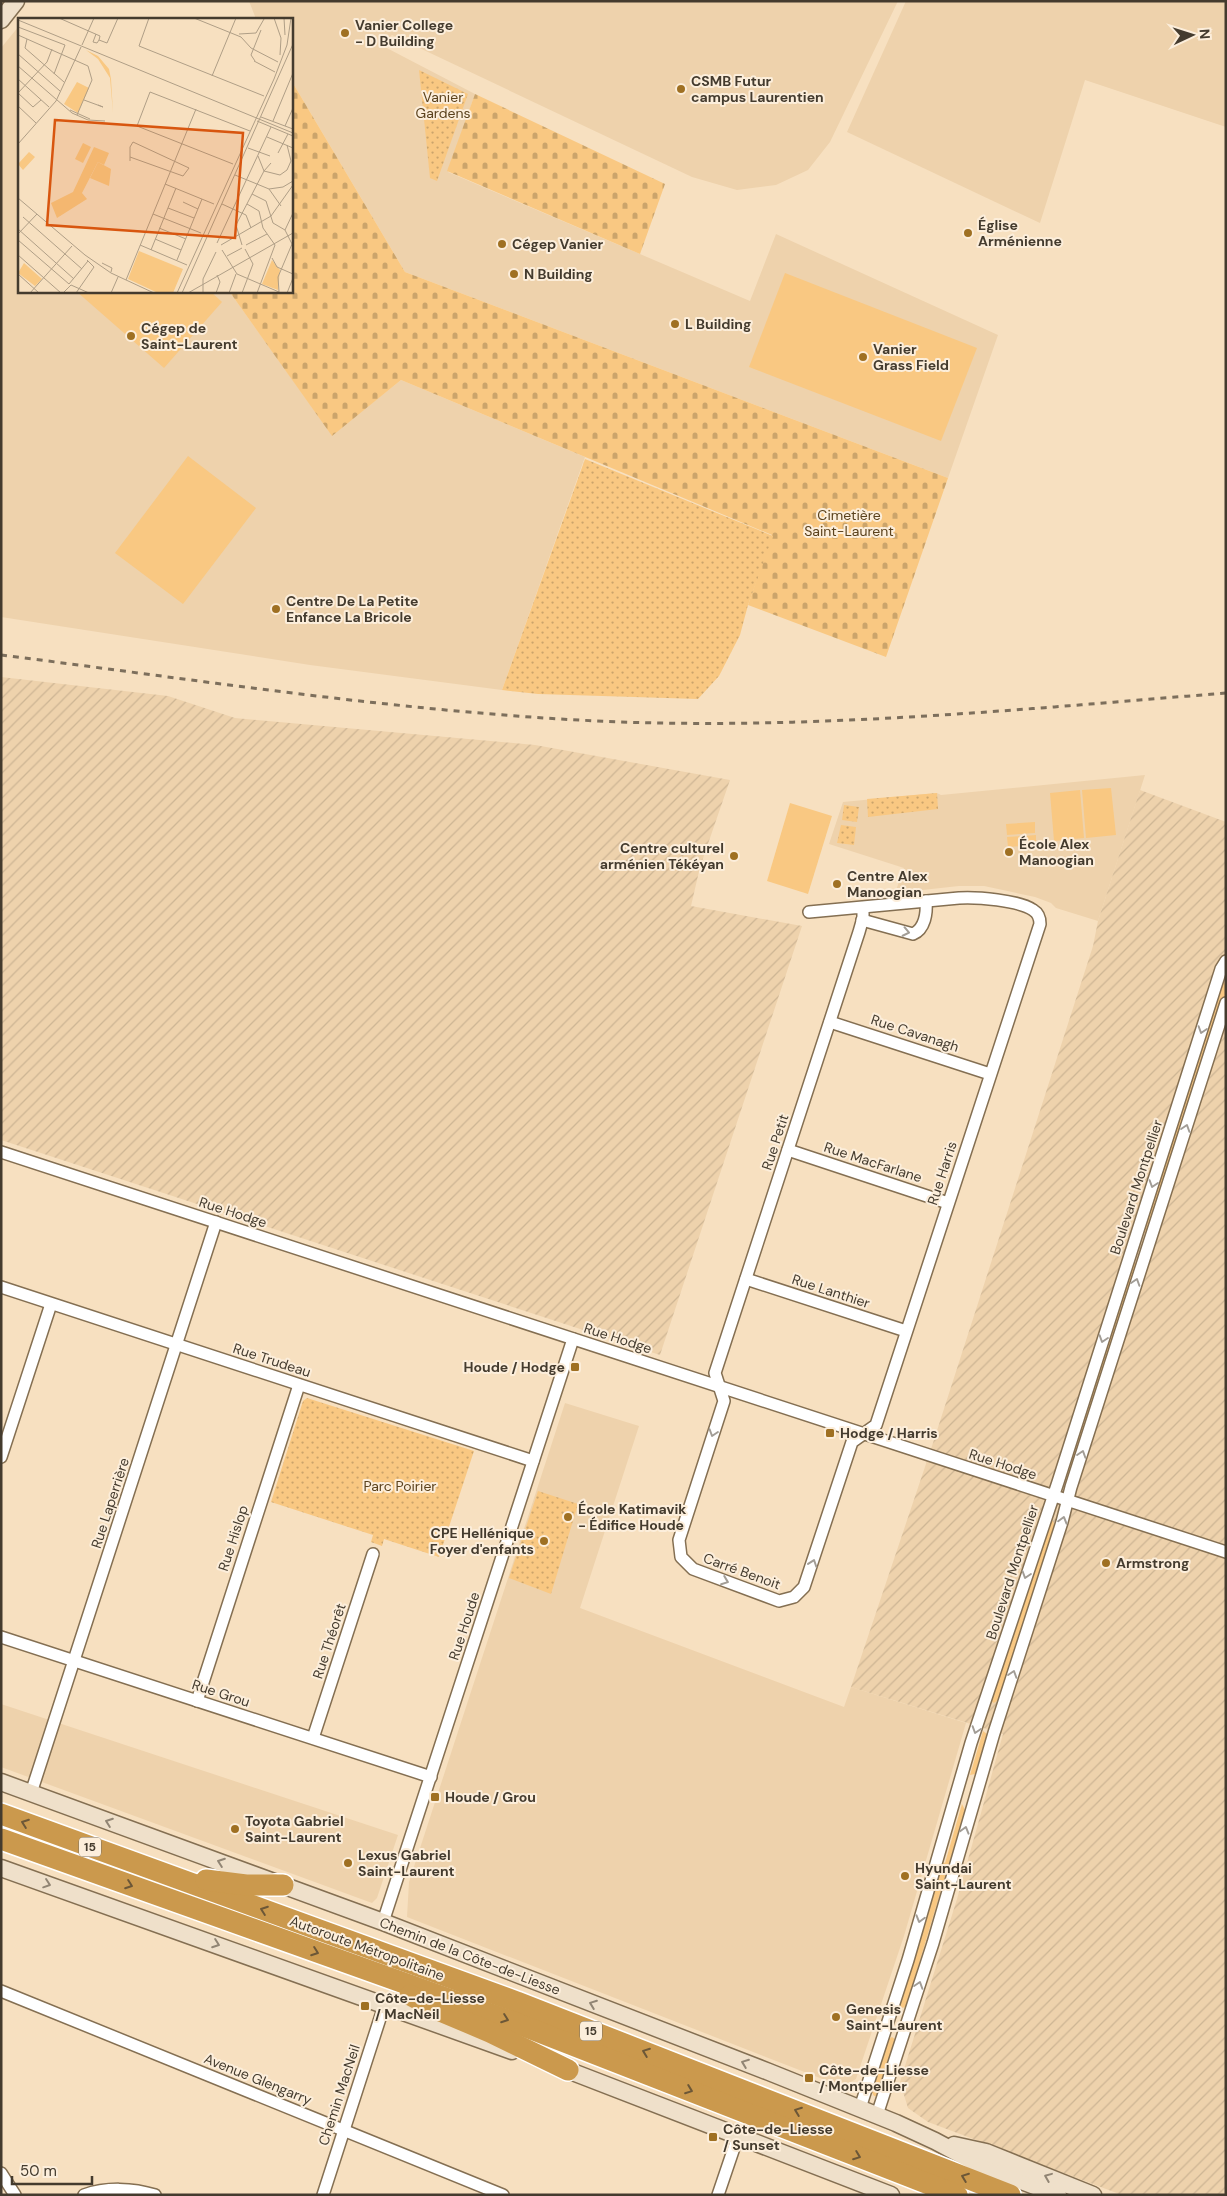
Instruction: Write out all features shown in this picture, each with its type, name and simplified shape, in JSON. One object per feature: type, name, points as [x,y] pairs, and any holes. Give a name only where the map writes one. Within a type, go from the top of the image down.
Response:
[{"type":"highway","name":"Autoroute Métropolitaine","points":[[1,1814],[517,2002],[1010,2195]]},
{"type":"highway","name":"Autoroute Métropolitaine","points":[[1,1839],[516,2023],[957,2195]]},
{"type":"highway","points":[[168,1876],[246,1885],[283,1885]]},
{"type":"highway","points":[[366,1971],[438,2010],[490,2032],[568,2070]]},
{"type":"main road","points":[[1,20],[16,1]]},
{"type":"main road","name":"Chemin de la Côte-de-Liesse","points":[[1,1782],[383,1922],[860,2108],[936,2141],[980,2165],[1058,2195]]},
{"type":"main road","points":[[1,1868],[568,2070],[891,2195]]},
{"type":"main road","name":"Chemin de la Côte-de-Liesse","points":[[936,2141],[983,2151],[1093,2195]]},
{"type":"street","name":"Rue Harris","points":[[864,1434],[876,1425],[1039,927],[1038,916],[1030,908],[991,900],[969,898],[926,901]]},
{"type":"street","points":[[809,912],[926,901],[925,918],[920,930],[916,934],[862,920]]},
{"type":"street","name":"Rue Petit","points":[[719,1386],[715,1373],[830,1022],[862,920],[863,907]]},
{"type":"street","name":"Boulevard Montpellier","points":[[860,2108],[908,1960],[970,1749],[1225,962]]},
{"type":"street","points":[[877,2115],[931,1950],[988,1751],[1226,1003]]},
{"type":"street","name":"Rue Cavanagh","points":[[830,1022],[990,1074]]},
{"type":"street","name":"Rue MacFarlane","points":[[788,1150],[948,1203]]},
{"type":"street","name":"Rue Hodge","points":[[1,1152],[1226,1552]]},
{"type":"street","name":"Rue Laperrière","points":[[31,1793],[178,1345],[216,1222]]},
{"type":"street","name":"Rue Lanthier","points":[[746,1279],[906,1331]]},
{"type":"street","name":"Rue Trudeau","points":[[1,1288],[534,1461]]},
{"type":"street","points":[[1,1457],[51,1304]]},
{"type":"street","name":"Rue Houde","points":[[383,1922],[573,1339]]},
{"type":"street","name":"Rue Hislop","points":[[197,1701],[299,1385]]},
{"type":"street","name":"Carré Benoit","points":[[719,1386],[724,1401],[680,1536],[680,1553],[684,1561],[693,1569],[771,1599],[783,1601],[790,1599],[797,1595],[804,1586],[852,1442],[864,1434]]},
{"type":"street","name":"Rue Théorêt","points":[[313,1738],[374,1554]]},
{"type":"street","name":"Rue Grou","points":[[1,1637],[431,1777]]},
{"type":"street","name":"Avenue Glengarry","points":[[1,1991],[503,2195]]},
{"type":"street","name":"Chemin MacNeil","points":[[323,2195],[384,2006]]},
{"type":"street","points":[[718,2195],[738,2136]]},
{"type":"street","points":[[1,2173],[15,2195]]},
{"type":"street","points":[[84,2195],[111,2190],[134,2190],[155,2195]]},
{"type":"shaded area","name":"Cégep Vanier","points":[[249,1],[898,1],[830,142],[808,170],[776,185],[737,190],[692,177],[392,35],[381,45],[475,94],[448,172],[750,301],[776,234],[998,335],[948,478],[405,272],[292,82],[292,18],[256,18]]},
{"type":"shaded area","points":[[906,1],[1226,1],[1226,127],[1085,80],[1040,223],[847,132]]},
{"type":"shaded area","name":"Cégep de Saint-Laurent","points":[[18,27],[18,292],[230,292],[332,435],[401,380],[585,457],[502,690],[310,665],[1,617],[1,48]]},
{"type":"shaded area","points":[[1,677],[168,696],[235,718],[535,745],[730,780],[700,867],[691,906],[802,926],[660,1355],[1,1140]]},
{"type":"shaded area","name":"École Alex Manoogian","points":[[1145,775],[1098,921],[1056,908],[1051,903],[1035,897],[984,886],[959,886],[895,893],[904,868],[829,844],[843,802],[937,793],[941,795]]},
{"type":"shaded area","points":[[1140,790],[1226,822],[1226,2195],[1122,2195],[928,2122],[908,2108],[900,2082],[957,1899],[1003,1734],[851,1687],[933,1443],[1093,946],[1098,921]]},
{"type":"shaded area","points":[[565,1403],[639,1426],[580,1608],[844,1707],[851,1687],[966,1723],[904,1936],[856,2079],[847,2084],[838,2085],[407,1917],[409,1882]]},
{"type":"shaded area","points":[[1,1704],[398,1835],[377,1898],[372,1903],[1,1767]]},
{"type":"green space","name":"Vanier Gardens","points":[[419,70],[468,94],[437,181],[430,178]]},
{"type":"green space","name":"Cimetière Saint-Laurent","points":[[292,82],[405,272],[948,478],[886,657],[748,605],[772,535],[401,380],[332,436],[230,292],[292,292]]},
{"type":"green space","points":[[475,94],[665,184],[640,254],[447,171]]},
{"type":"green space","name":"Vanier Grass Field","points":[[785,273],[977,348],[941,441],[749,367]]},
{"type":"green space","points":[[77,292],[211,292],[222,302],[164,368]]},
{"type":"green space","points":[[188,456],[256,508],[183,604],[115,553]]},
{"type":"green space","points":[[585,459],[773,536],[748,605],[740,635],[719,676],[698,699],[538,694],[502,690]]},
{"type":"green space","points":[[1111,788],[1116,835],[1086,838],[1082,790]]},
{"type":"green space","points":[[1080,790],[1084,838],[1054,841],[1050,793]]},
{"type":"green space","points":[[937,793],[938,809],[868,817],[867,799]]},
{"type":"green space","points":[[790,803],[832,816],[808,894],[767,881]]},
{"type":"green space","points":[[844,805],[859,807],[857,822],[842,820]]},
{"type":"green space","points":[[1035,822],[1035,833],[1007,835],[1006,824]]},
{"type":"green space","points":[[841,825],[856,827],[854,845],[837,843]]},
{"type":"green space","points":[[1036,835],[1036,845],[1008,847],[1007,837]]},
{"type":"green space","points":[[1224,977],[1226,993],[1155,1213],[1152,1212],[1145,1233],[1141,1232]]},
{"type":"green space","points":[[1132,1261],[1136,1263],[1133,1274],[1135,1275],[1097,1383],[1100,1384],[1067,1483],[1062,1483]]},
{"type":"green space","name":"Parc Poirier","points":[[307,1398],[474,1451],[439,1557],[384,1539],[382,1546],[371,1542],[373,1535],[271,1502],[303,1401]]},
{"type":"green space","name":"CPE Hellénique Foyer d'enfants","points":[[538,1491],[578,1504],[551,1594],[509,1578]]},
{"type":"green space","points":[[1053,1521],[1055,1528],[998,1700],[994,1703],[991,1701],[1050,1522]]},
{"type":"green space","points":[[983,1731],[987,1734],[975,1774],[970,1775]]},
{"type":"green space","points":[[962,1804],[965,1810],[906,2007],[901,2008],[900,2005],[942,1862],[945,1863]]},
{"type":"green space","points":[[892,2037],[896,2040],[879,2092],[874,2096],[871,2091],[889,2039]]},
{"type":"railway","points":[[1,655],[233,686],[388,704],[543,718],[621,722],[772,723],[848,720],[1000,711],[1226,693]]},
{"type":"place","name":"Vanier College - D Building","points":[[345,33]]},
{"type":"place","name":"CSMB Futur campus Laurentien","points":[[681,89]]},
{"type":"place","name":"Église Arménienne","points":[[968,233]]},
{"type":"place","name":"Cégep Vanier","points":[[502,244]]},
{"type":"place","name":"N Building","points":[[514,274]]},
{"type":"place","name":"L Building","points":[[675,324]]},
{"type":"place","name":"Cégep de Saint-Laurent","points":[[131,336]]},
{"type":"place","name":"Vanier Grass Field","points":[[863,357]]},
{"type":"place","name":"Centre De La Petite Enfance La Bricole","points":[[276,609]]},
{"type":"place","name":"École Alex Manoogian","points":[[1009,852]]},
{"type":"place","name":"Centre culturel arménien Tékéyan","points":[[734,856]]},
{"type":"place","name":"Centre Alex Manoogian","points":[[837,884]]},
{"type":"place","name":"Houde / Hodge","points":[[575,1367]]},
{"type":"place","name":"Hodge / Harris","points":[[830,1433]]},
{"type":"place","name":"École Katimavik - Édifice Houde","points":[[568,1517]]},
{"type":"place","name":"CPE Hellénique Foyer d'enfants","points":[[544,1541]]},
{"type":"place","name":"Armstrong","points":[[1106,1563]]},
{"type":"place","name":"Houde / Grou","points":[[435,1797]]},
{"type":"place","name":"Toyota Gabriel Saint-Laurent","points":[[235,1829]]},
{"type":"place","name":"Lexus Gabriel Saint-Laurent","points":[[348,1863]]},
{"type":"place","name":"Hyundai Saint-Laurent","points":[[905,1876]]},
{"type":"place","name":"Côte-de-Liesse / MacNeil","points":[[365,2006]]},
{"type":"place","name":"Genesis Saint-Laurent","points":[[836,2017]]},
{"type":"place","name":"Côte-de-Liesse / Montpellier","points":[[809,2078]]},
{"type":"place","name":"Côte-de-Liesse / Sunset","points":[[713,2137]]}]
